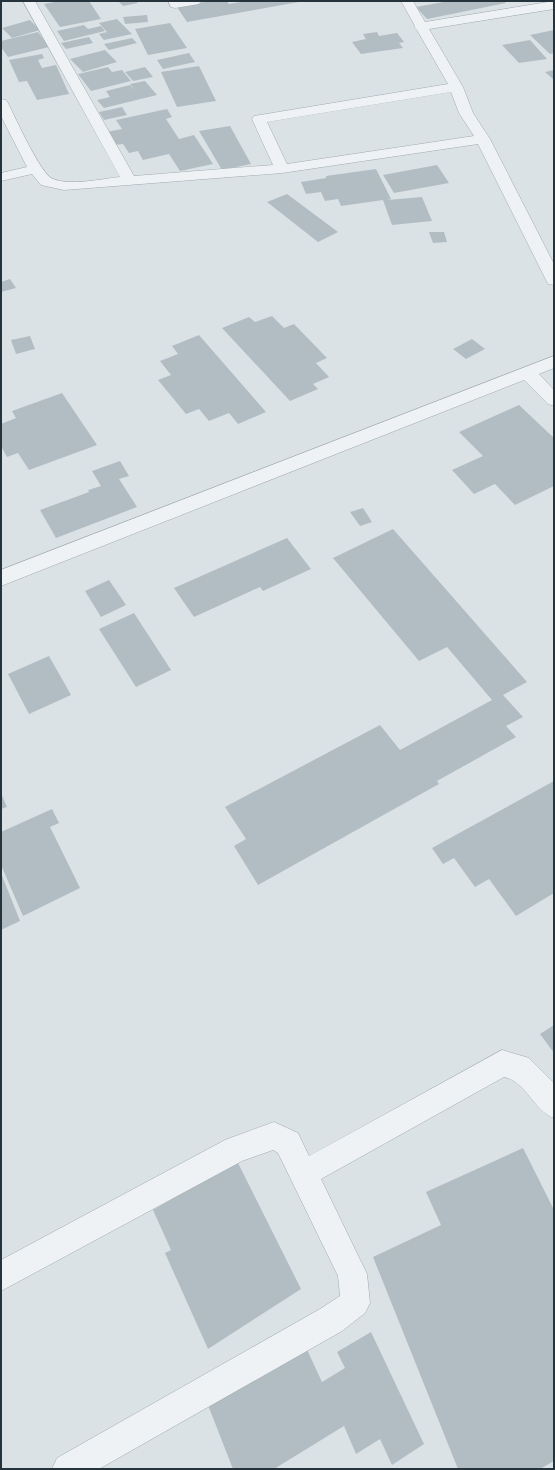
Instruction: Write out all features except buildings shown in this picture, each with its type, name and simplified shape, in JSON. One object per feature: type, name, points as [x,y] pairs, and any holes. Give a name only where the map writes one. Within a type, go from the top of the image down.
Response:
[{"type":"street","points":[[29,1],[129,181]]},
{"type":"street","points":[[174,1],[175,4],[195,1]]},
{"type":"street","points":[[407,1],[456,87],[466,113],[483,139],[554,280]]},
{"type":"street","points":[[420,26],[554,5]]},
{"type":"street","points":[[282,169],[259,119],[456,87]]},
{"type":"street","points":[[2,107],[35,169],[46,182],[64,186],[282,169],[483,139]]},
{"type":"street","points":[[1,177],[35,169]]},
{"type":"street","points":[[1,578],[554,362]]},
{"type":"street","points":[[527,373],[554,400]]},
{"type":"street","points":[[303,1174],[502,1063],[520,1067],[542,1088],[554,1105]]},
{"type":"street","points":[[1,1276],[235,1150],[274,1136],[288,1143],[352,1274],[355,1303],[331,1320],[68,1469]]}]
